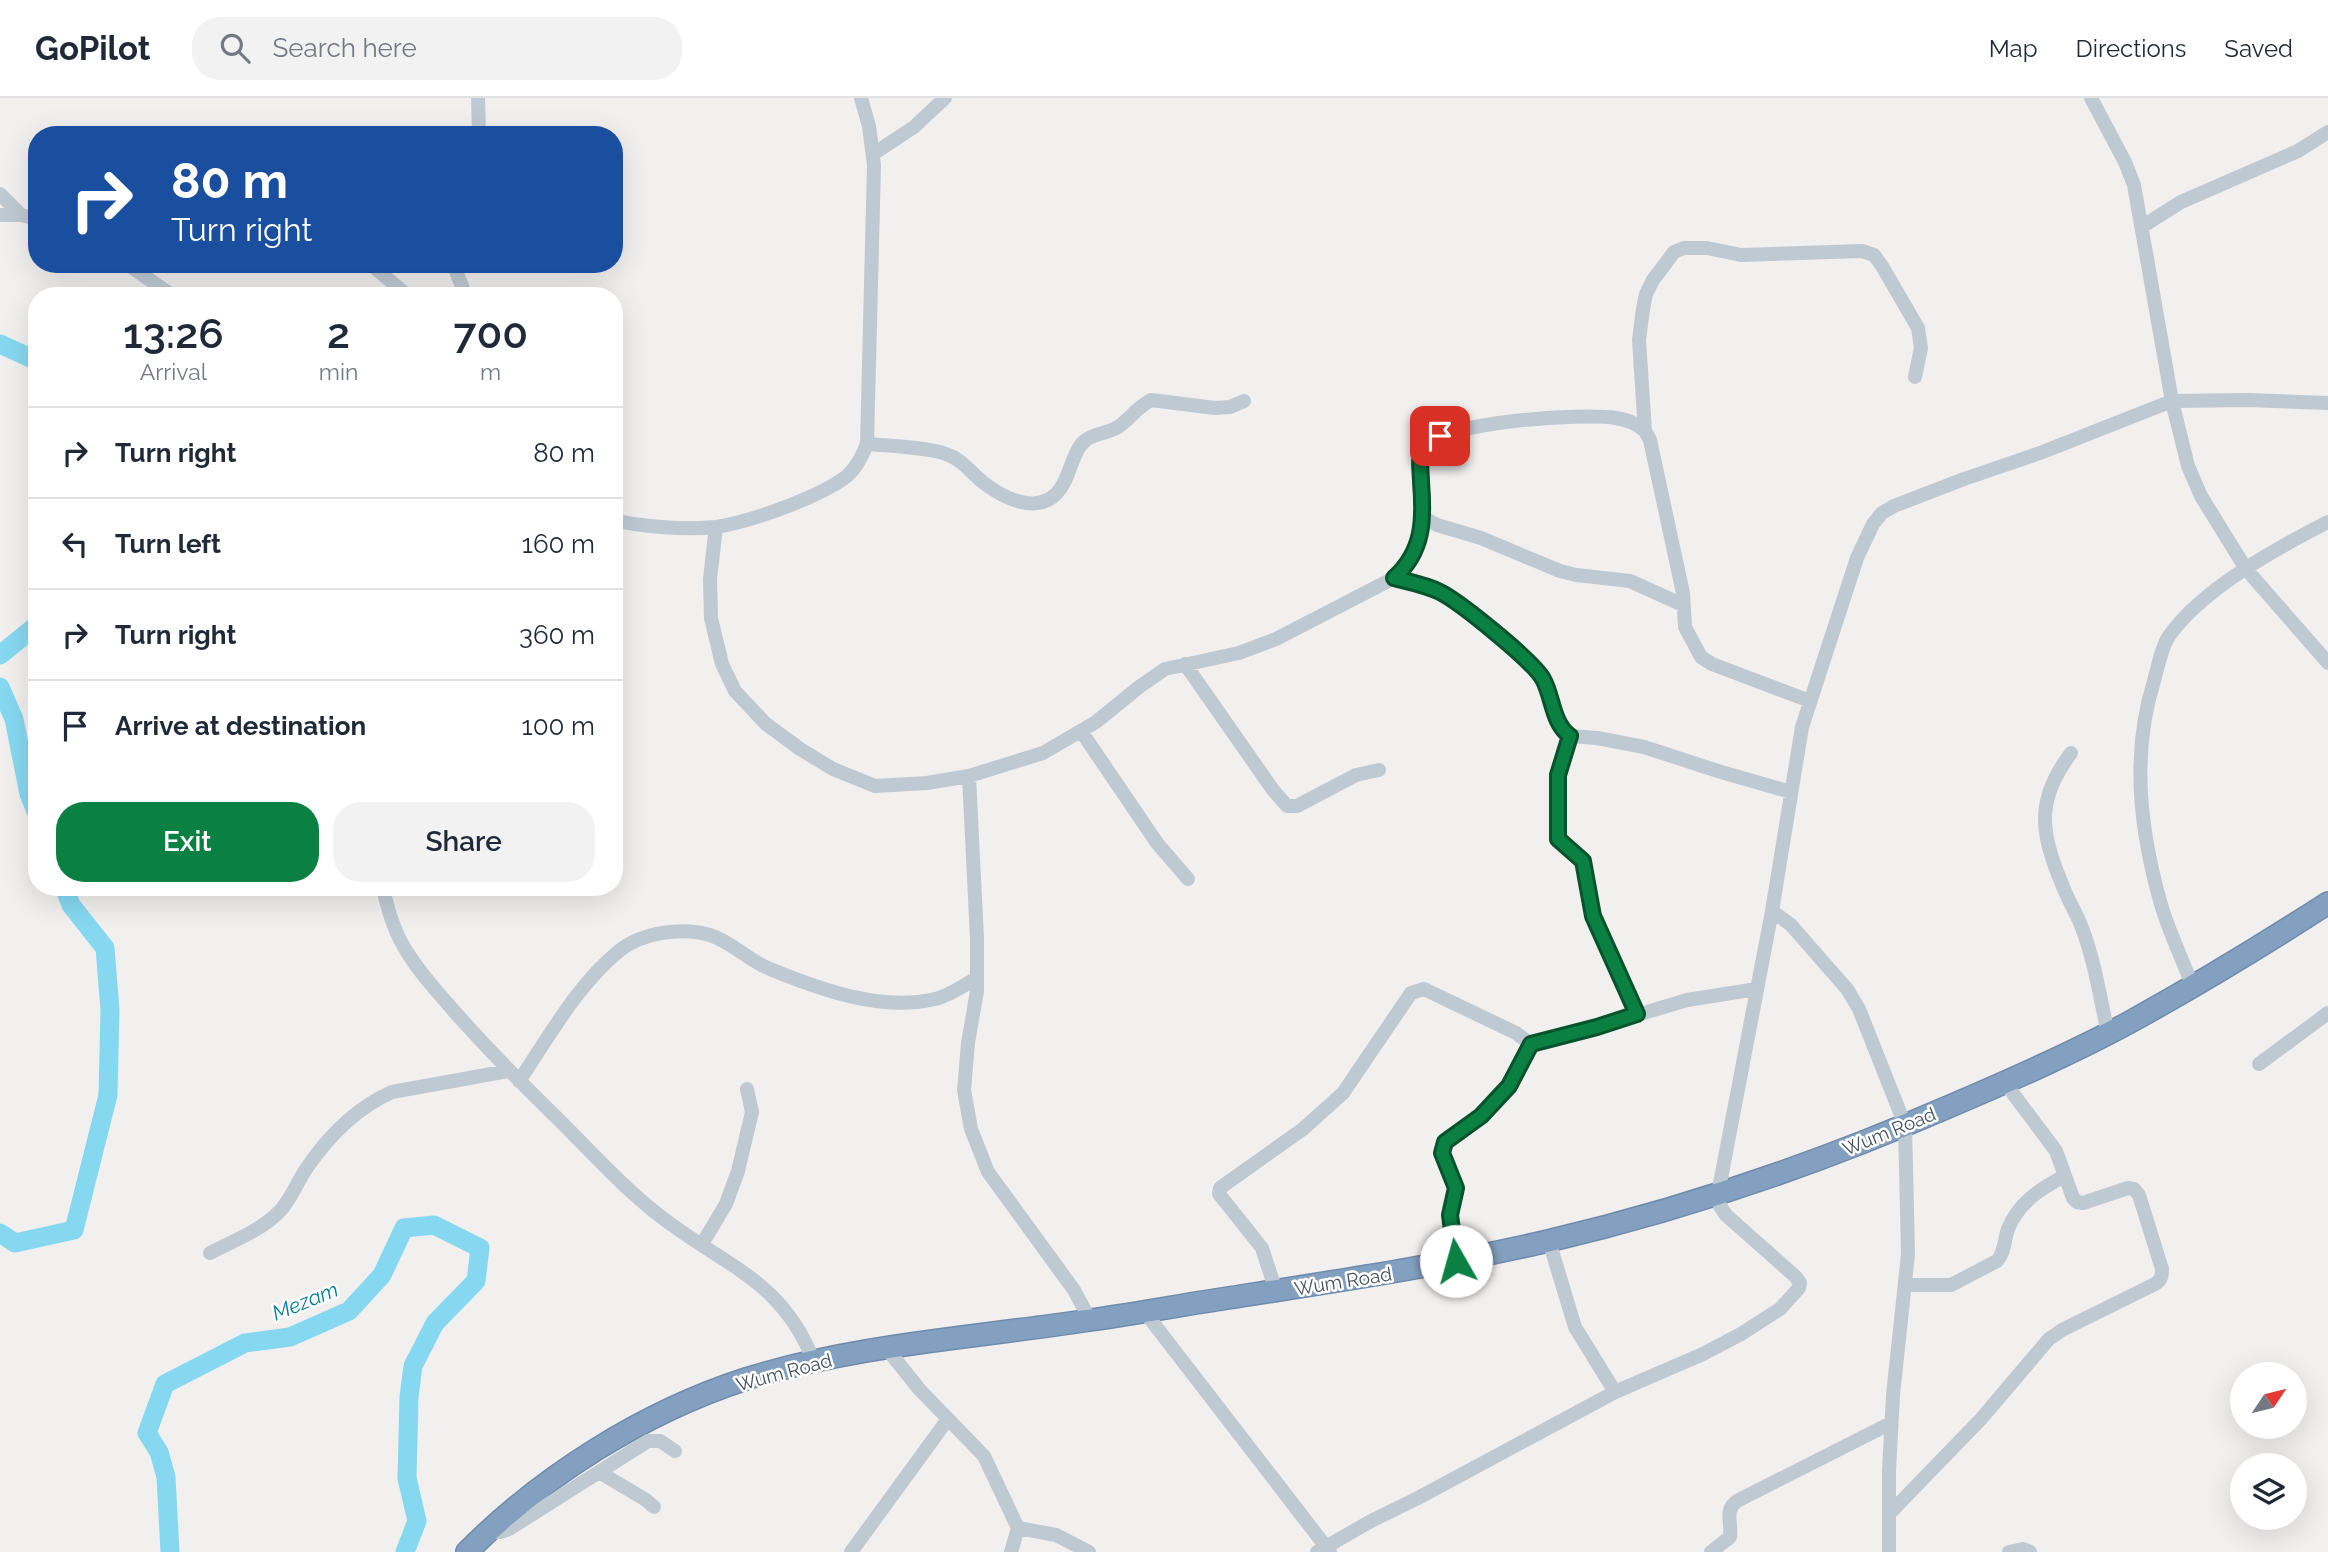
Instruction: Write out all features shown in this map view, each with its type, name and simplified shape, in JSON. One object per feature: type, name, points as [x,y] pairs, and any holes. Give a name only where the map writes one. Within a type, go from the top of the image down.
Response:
[{"type":"highway","name":"Wum Road","points":[[467,1552],[486,1532],[539,1488],[640,1425],[702,1396],[746,1380],[814,1362],[887,1349],[1409,1270],[1549,1241],[1718,1194],[1844,1150],[2005,1083],[2108,1032],[2263,944],[2328,903]]},
{"type":"street","points":[[478,98],[479,126]]},
{"type":"street","points":[[623,522],[638,526],[716,527],[767,514],[809,497],[847,476],[859,461],[867,444],[873,154],[861,98]]},
{"type":"street","points":[[873,154],[914,127],[945,98]]},
{"type":"street","points":[[2091,98],[2130,173],[2143,226],[2172,401],[2188,466],[2201,496],[2246,569],[2327,661]]},
{"type":"street","points":[[2143,226],[2181,202],[2298,151],[2328,132]]},
{"type":"street","points":[[0,194],[22,215]]},
{"type":"street","points":[[0,215],[28,217]]},
{"type":"street","points":[[1645,431],[1639,340],[1646,294],[1674,252],[1684,248],[1707,248],[1741,255],[1862,251],[1874,255],[1918,328],[1921,348],[1915,377]]},
{"type":"street","points":[[140,273],[160,287]]},
{"type":"street","points":[[381,273],[397,287]]},
{"type":"street","points":[[867,444],[946,453],[959,460],[1000,495],[1035,504],[1056,495],[1086,439],[1118,427],[1144,403],[1156,400],[1215,408],[1230,407],[1244,401]]},
{"type":"street","points":[[1144,1311],[1324,1550],[1615,1392],[1703,1354],[1741,1334],[1780,1309],[1799,1288],[1800,1283],[1726,1215],[1720,1206],[1718,1194],[1772,911],[1802,727],[1857,558],[1873,524],[1882,513],[1964,479],[2040,453],[2172,401],[2328,403]]},
{"type":"street","points":[[716,527],[710,579],[710,618],[722,664],[735,691],[766,724],[833,769],[875,786],[927,783],[969,776],[1043,752],[1081,731],[1165,669],[1240,653],[1276,639],[1394,578],[1405,569],[1416,551],[1422,522],[1422,452],[1428,443],[1440,436],[1490,424],[1562,417],[1614,417],[1638,424],[1650,440],[1683,593],[1685,626],[1701,657],[1712,664],[1810,701]]},
{"type":"street","points":[[1422,522],[1481,538],[1568,573],[1630,581],[1683,605]]},
{"type":"street","points":[[2192,985],[2160,903],[2143,830],[2139,756],[2148,699],[2166,639],[2183,617],[2246,569],[2328,522]]},
{"type":"street","points":[[1394,578],[1442,593],[1516,650],[1542,677],[1562,730],[1570,736],[1644,747],[1791,792]]},
{"type":"street","points":[[1185,664],[1287,806],[1297,806],[1356,775],[1380,770]]},
{"type":"street","points":[[1081,731],[1157,843],[1188,879]]},
{"type":"street","points":[[1570,736],[1558,775],[1557,836],[1560,842],[1583,861],[1593,916],[1637,1014]]},
{"type":"street","points":[[2071,753],[2049,788],[2045,803],[2045,821],[2054,863],[2082,926],[2092,957],[2108,1032]]},
{"type":"street","points":[[969,776],[977,939],[974,1017],[968,1043],[964,1090],[971,1129],[988,1172],[1074,1290],[1090,1320]]},
{"type":"street","points":[[386,896],[404,947],[436,990],[519,1082],[611,1174],[660,1216],[770,1292],[800,1329],[814,1362]]},
{"type":"street","points":[[1772,911],[1791,925],[1816,951],[1853,999],[1905,1125],[1908,1254],[1891,1423],[1889,1552]]},
{"type":"street","points":[[519,1082],[580,992],[620,950],[649,935],[683,932],[710,936],[767,969],[826,989],[874,1001],[909,1003],[937,999],[977,978]]},
{"type":"street","points":[[1276,1291],[1262,1248],[1219,1194],[1220,1188],[1303,1129],[1343,1093],[1411,993],[1424,989],[1516,1033],[1531,1044]]},
{"type":"street","points":[[1456,1261],[1450,1215],[1456,1188],[1443,1158],[1442,1146],[1481,1116],[1509,1086],[1531,1044],[1687,1000],[1757,989]]},
{"type":"street","points":[[2259,1064],[2328,1013]]},
{"type":"street","points":[[210,1253],[254,1230],[281,1211],[309,1165],[335,1133],[377,1098],[392,1092],[508,1070]]},
{"type":"street","points":[[1889,1514],[1981,1419],[2049,1339],[2062,1329],[2153,1285],[2162,1276],[2162,1269],[2134,1189],[2128,1188],[2083,1203],[2077,1202],[2073,1198],[2056,1151],[2005,1083]]},
{"type":"street","points":[[702,1244],[726,1204],[738,1171],[752,1112],[747,1089]]},
{"type":"street","points":[[1905,1284],[1951,1285],[1997,1261],[2002,1255],[2008,1229],[2017,1212],[2043,1187],[2065,1177]]},
{"type":"street","points":[[1549,1241],[1575,1327],[1615,1392]]},
{"type":"street","points":[[887,1349],[984,1456],[1018,1528],[1011,1552]]},
{"type":"street","points":[[851,1552],[948,1419]]},
{"type":"street","points":[[1711,1552],[1730,1537],[1730,1505],[1891,1423]]},
{"type":"street","points":[[486,1532],[509,1529],[648,1441],[660,1441],[675,1451]]},
{"type":"street","points":[[599,1472],[654,1507]]},
{"type":"street","points":[[1018,1528],[1056,1535],[1089,1552]]},
{"type":"street","points":[[2009,1552],[2023,1549],[2030,1552]]},
{"type":"waterway","name":"Mezam","points":[[0,344],[28,357]]},
{"type":"waterway","name":"Mezam","points":[[0,655],[28,632]]},
{"type":"waterway","name":"Mezam","points":[[0,687],[14,719],[28,789]]},
{"type":"waterway","name":"Mezam","points":[[0,1233],[15,1243],[74,1230],[108,1095],[110,1010],[105,948],[71,905],[68,896]]},
{"type":"waterway","name":"Mezam","points":[[170,1552],[166,1477],[159,1452],[147,1433],[165,1384],[245,1343],[290,1337],[349,1311],[382,1275],[404,1228],[434,1225],[480,1248],[476,1281],[435,1323],[413,1366],[409,1397],[407,1478],[417,1521],[405,1552]]},
{"type":"route","points":[[1440,436],[1428,443],[1422,452],[1421,536],[1405,569],[1394,578],[1442,593],[1516,650],[1542,677],[1562,730],[1570,736],[1558,775],[1557,836],[1560,842],[1583,861],[1593,916],[1637,1014],[1531,1044],[1509,1086],[1481,1116],[1442,1146],[1443,1158],[1456,1188],[1450,1215],[1456,1261]]}]
